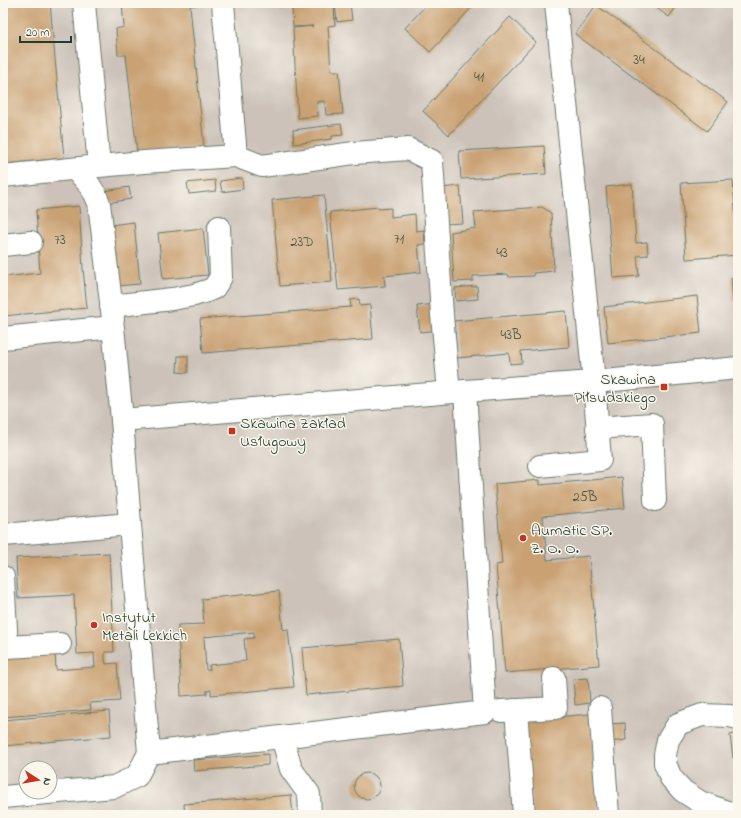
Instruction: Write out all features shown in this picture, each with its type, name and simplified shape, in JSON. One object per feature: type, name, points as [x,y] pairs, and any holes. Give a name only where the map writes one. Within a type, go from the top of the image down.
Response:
[{"type":"street","points":[[84,3],[99,166]]},
{"type":"street","points":[[223,3],[236,156]]},
{"type":"street","points":[[540,466],[600,460],[594,382],[556,3]]},
{"type":"street","points":[[3,176],[144,162],[236,156],[262,166],[354,153],[408,148],[432,161],[442,315],[457,391],[485,712]]},
{"type":"street","points":[[3,798],[114,787],[137,776],[149,753],[122,420],[99,203],[96,195],[86,180],[74,169]]},
{"type":"street","points":[[3,338],[112,316],[172,299],[194,295],[214,288],[221,277],[219,228]]},
{"type":"street","points":[[3,245],[31,242]]},
{"type":"street","points":[[122,420],[457,391],[594,382],[738,368]]},
{"type":"street","points":[[598,428],[652,424],[656,500]]},
{"type":"street","points":[[3,535],[130,524]]},
{"type":"street","points":[[3,576],[7,647],[60,644]]},
{"type":"street","points":[[149,753],[485,712],[556,708],[554,678]]},
{"type":"street","points":[[600,708],[608,815]]},
{"type":"street","points":[[516,710],[524,815]]},
{"type":"street","points":[[735,815],[700,802],[683,791],[671,778],[665,763],[665,759],[668,740],[678,724],[702,715],[730,716],[738,718]]},
{"type":"street","points":[[282,737],[291,769],[309,794],[310,815]]},
{"type":"shaded area","points":[[3,3],[738,3],[738,815],[3,815]]},
{"type":"building","points":[[3,3],[50,3],[64,158],[4,164]]},
{"type":"building","points":[[122,3],[207,3],[190,6],[204,147],[137,152],[126,55],[118,55],[116,29],[124,27]]},
{"type":"building","points":[[278,3],[334,3],[335,25],[328,26],[331,71],[339,71],[343,114],[326,115],[325,101],[317,102],[318,116],[298,118],[293,28],[313,26],[293,27],[292,6],[278,7]]},
{"type":"building","points":[[335,3],[350,3],[352,20],[337,22]]},
{"type":"building","points":[[428,3],[476,3],[430,52],[405,28]]},
{"type":"building","points":[[649,3],[679,3],[669,17]]},
{"type":"building","points":[[596,5],[728,102],[707,131],[575,34]]},
{"type":"building","points":[[510,17],[536,42],[449,135],[423,111]]},
{"type":"building","points":[[341,124],[343,135],[332,136],[332,139],[294,144],[293,130]]},
{"type":"building","points":[[544,146],[546,174],[461,179],[459,151]]},
{"type":"building","points":[[242,178],[243,189],[222,192],[220,181]]},
{"type":"building","points":[[215,180],[216,191],[189,194],[187,183]]},
{"type":"building","points":[[733,180],[738,255],[686,259],[681,183]]},
{"type":"building","points":[[632,184],[636,243],[647,242],[648,255],[637,256],[639,276],[613,278],[606,187]]},
{"type":"building","points":[[460,186],[463,223],[444,224],[441,188]]},
{"type":"building","points":[[129,187],[131,199],[107,203],[105,191]]},
{"type":"building","points":[[324,195],[332,282],[280,286],[272,200]]},
{"type":"building","points":[[79,206],[87,308],[3,316],[3,277],[40,273],[36,210]]},
{"type":"building","points":[[378,207],[378,209],[391,208],[391,217],[415,214],[416,231],[424,230],[425,244],[418,245],[421,272],[384,276],[385,286],[338,290],[330,212]]},
{"type":"building","points":[[542,207],[551,213],[554,271],[533,273],[534,276],[509,277],[508,274],[473,276],[473,281],[454,282],[451,232],[476,228],[474,212]]},
{"type":"building","points":[[134,222],[140,284],[116,286],[110,225]]},
{"type":"building","points":[[203,228],[208,275],[163,279],[158,233]]},
{"type":"building","points":[[731,278],[738,278],[738,302],[733,302]]},
{"type":"building","points":[[477,286],[478,299],[456,301],[455,288]]},
{"type":"building","points":[[697,296],[701,333],[608,343],[604,307]]},
{"type":"building","points":[[359,299],[360,306],[370,305],[373,339],[203,353],[200,319],[351,307],[350,300]]},
{"type":"building","points":[[437,304],[439,330],[420,332],[417,306]]},
{"type":"building","points":[[566,311],[569,347],[521,351],[522,363],[510,364],[509,353],[457,358],[454,321]]},
{"type":"building","points":[[178,356],[188,356],[188,373],[177,372]]},
{"type":"building","points":[[622,477],[625,508],[543,516],[547,560],[589,556],[599,665],[505,673],[496,565],[502,564],[495,484],[540,480],[540,485]]},
{"type":"building","points":[[109,553],[114,652],[105,652],[105,660],[106,664],[117,663],[120,701],[90,703],[91,710],[3,717],[3,657],[55,653],[56,670],[95,667],[94,653],[77,654],[74,595],[18,598],[16,558]]},
{"type":"building","points":[[279,591],[283,630],[288,629],[294,687],[211,695],[211,690],[207,691],[207,694],[181,696],[178,625],[204,624],[202,599]],"holes":[[[254,632],[254,638],[244,639],[246,661],[209,665],[210,670],[206,670],[204,637]]]},
{"type":"building","points":[[399,639],[403,686],[306,695],[302,648]]},
{"type":"building","points":[[588,678],[590,703],[575,705],[573,679]]},
{"type":"building","points":[[109,711],[111,736],[3,746],[3,720]]},
{"type":"building","points":[[590,714],[599,814],[533,815],[524,720]]},
{"type":"building","points":[[625,723],[626,740],[608,742],[607,724]]},
{"type":"building","points":[[738,733],[738,757],[733,758],[730,735]]},
{"type":"building","points":[[268,754],[268,765],[194,771],[193,760]]},
{"type":"building","points":[[367,773],[376,777],[380,786],[376,795],[367,799],[358,795],[354,786],[358,777]]},
{"type":"building","points":[[291,795],[293,815],[185,815],[184,804]]},
{"type":"place","name":"Skawina Piłsudskiego","points":[[664,387]]},
{"type":"place","name":"Skawina Zakład Usługowy","points":[[232,431]]},
{"type":"place","name":"Aumatic SP. Z. O. O.","points":[[523,538]]},
{"type":"place","name":"Instytut Metali Lekkich","points":[[94,625]]}]
